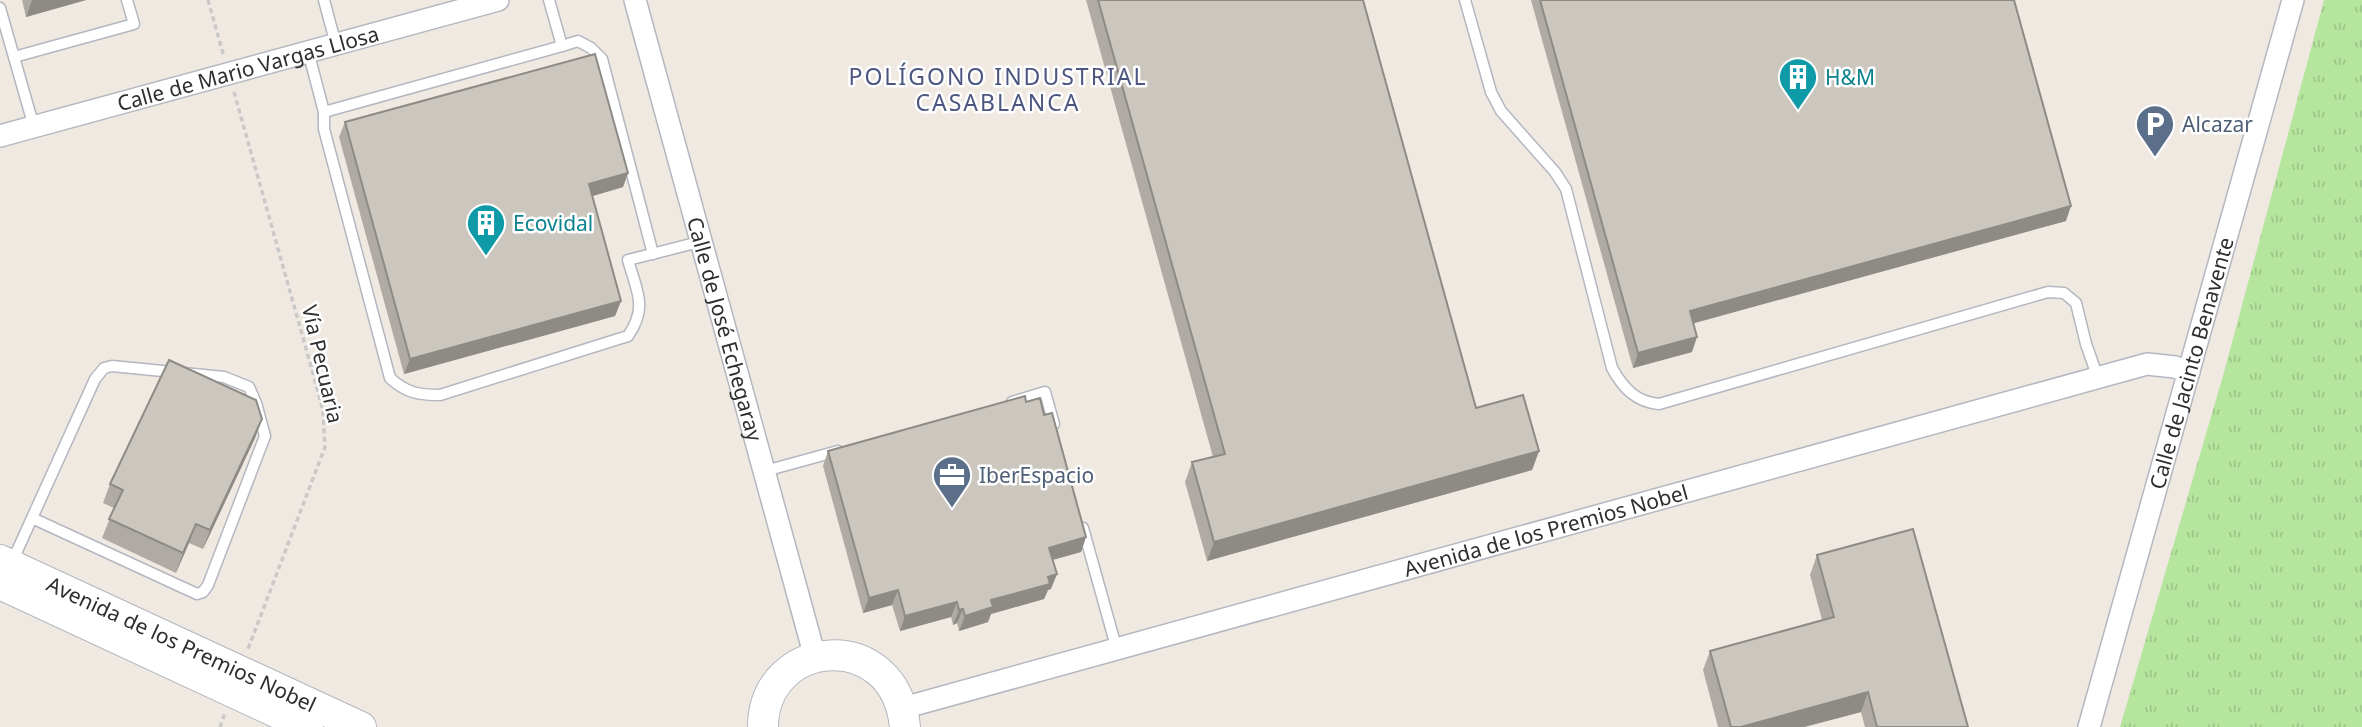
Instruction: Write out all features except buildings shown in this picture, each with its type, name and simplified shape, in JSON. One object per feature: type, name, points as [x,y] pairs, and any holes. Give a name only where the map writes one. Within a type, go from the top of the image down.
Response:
[{"type":"street","name":"Calle de Mario Vargas Llosa","points":[[0,136],[498,0]]},
{"type":"street","name":"Calle de José Echegaray","points":[[635,0],[815,657]]},
{"type":"street","name":"Calle de Jacinto Benavente","points":[[2089,727],[2293,0]]},
{"type":"street","name":"Avenida de los Premios Nobel","points":[[904,718],[1116,650],[2147,364],[2175,367],[2189,372]]},
{"type":"street","name":"Avenida de los Premios Nobel","points":[[4,570],[237,681],[361,727]]},
{"type":"street","points":[[761,726],[768,699],[777,683],[794,667],[815,657],[836,654],[860,659],[880,672],[894,687],[904,718]]},
{"type":"street","name":"Avenida de los Premios Nobel","points":[[237,681],[308,727]]},
{"type":"lane","points":[[14,57],[134,24],[127,0]]},
{"type":"lane","points":[[324,0],[336,45]]},
{"type":"lane","points":[[549,0],[562,46]]},
{"type":"lane","points":[[1465,0],[1491,92],[1501,111],[1555,172],[1566,189],[1612,368],[1620,383],[1634,396],[1659,404],[2049,292],[2064,293],[2076,303],[2098,378]]},
{"type":"lane","points":[[0,8],[33,127]]},
{"type":"lane","points":[[324,112],[578,41],[591,48],[602,59],[653,254]]},
{"type":"lane","points":[[308,51],[324,112],[324,129],[390,378],[400,388],[417,395],[440,395],[628,336],[636,325],[640,310],[628,260],[703,241]]},
{"type":"lane","points":[[4,570],[32,518],[95,379],[104,368],[112,366],[224,377],[248,387],[256,403],[265,436],[203,592],[197,594],[32,518]]},
{"type":"lane","points":[[1006,403],[1045,392],[1056,432]]},
{"type":"lane","points":[[765,471],[850,447]]},
{"type":"lane","points":[[1078,511],[1116,650]]},
{"type":"path","name":"Vía Pecuaria","points":[[208,0],[317,388],[323,411],[325,447],[220,727]]},
{"type":"green space","points":[[2324,0],[2362,0],[2362,727],[2120,727],[2223,376]]},
{"type":"place","name":"H&M","points":[[1798,111]]},
{"type":"place","name":"Alcazar","points":[[2155,158]]},
{"type":"place","name":"Ecovidal","points":[[486,257]]},
{"type":"place","name":"IberEspacio","points":[[952,509]]},
{"type":"district","name":"POLÍGONO INDUSTRIAL CASABLANCA","points":[[998,89]]}]
